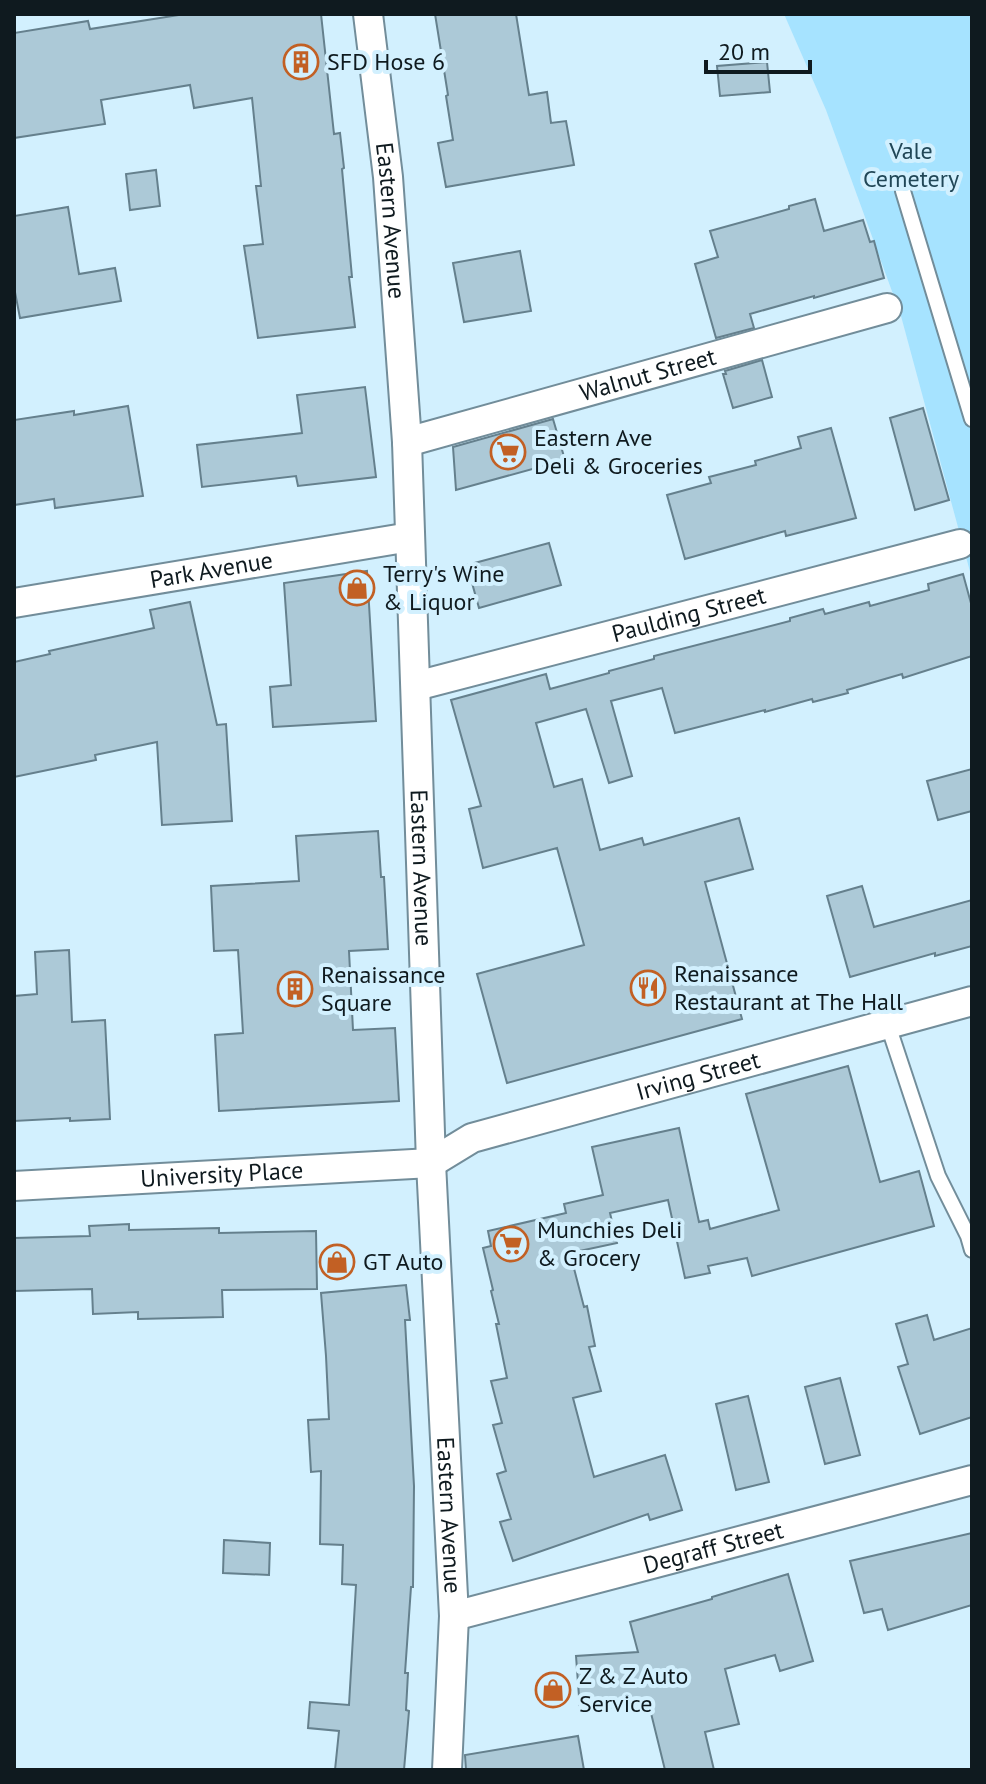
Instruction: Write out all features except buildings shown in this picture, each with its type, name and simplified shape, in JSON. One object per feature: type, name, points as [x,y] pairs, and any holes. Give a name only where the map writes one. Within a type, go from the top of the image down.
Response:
[{"type":"street","name":"Eastern Avenue","points":[[368,14],[388,177],[407,442],[431,1163],[454,1616],[447,1770]]},
{"type":"street","name":"Walnut Street","points":[[407,442],[887,308]]},
{"type":"street","name":"Park Avenue","points":[[14,603],[410,537]]},
{"type":"street","name":"Paulding Street","points":[[416,686],[960,544]]},
{"type":"street","name":"Irving Street","points":[[431,1163],[472,1138],[972,1001]]},
{"type":"street","name":"University Place","points":[[14,1186],[431,1163]]},
{"type":"street","name":"Degraff Street","points":[[454,1616],[972,1480]]},
{"type":"lane","points":[[903,191],[972,419]]},
{"type":"lane","points":[[888,1025],[938,1176],[970,1243]]},
{"type":"green space","name":"Vale Cemetery","points":[[784,14],[972,14],[972,579],[901,316],[826,110]]},
{"type":"place","name":"SFD Hose 6","points":[[301,62]]},
{"type":"place","name":"Eastern Ave Deli & Groceries","points":[[508,452]]},
{"type":"place","name":"Terry's Wine & Liquor","points":[[357,588]]},
{"type":"place","name":"Renaissance Restaurant at The Hall","points":[[648,988]]},
{"type":"place","name":"Renaissance Square","points":[[295,989]]},
{"type":"place","name":"Munchies Deli & Grocery","points":[[511,1244]]},
{"type":"place","name":"GT Auto","points":[[337,1262]]},
{"type":"place","name":"Z & Z Auto Service","points":[[553,1690]]}]
